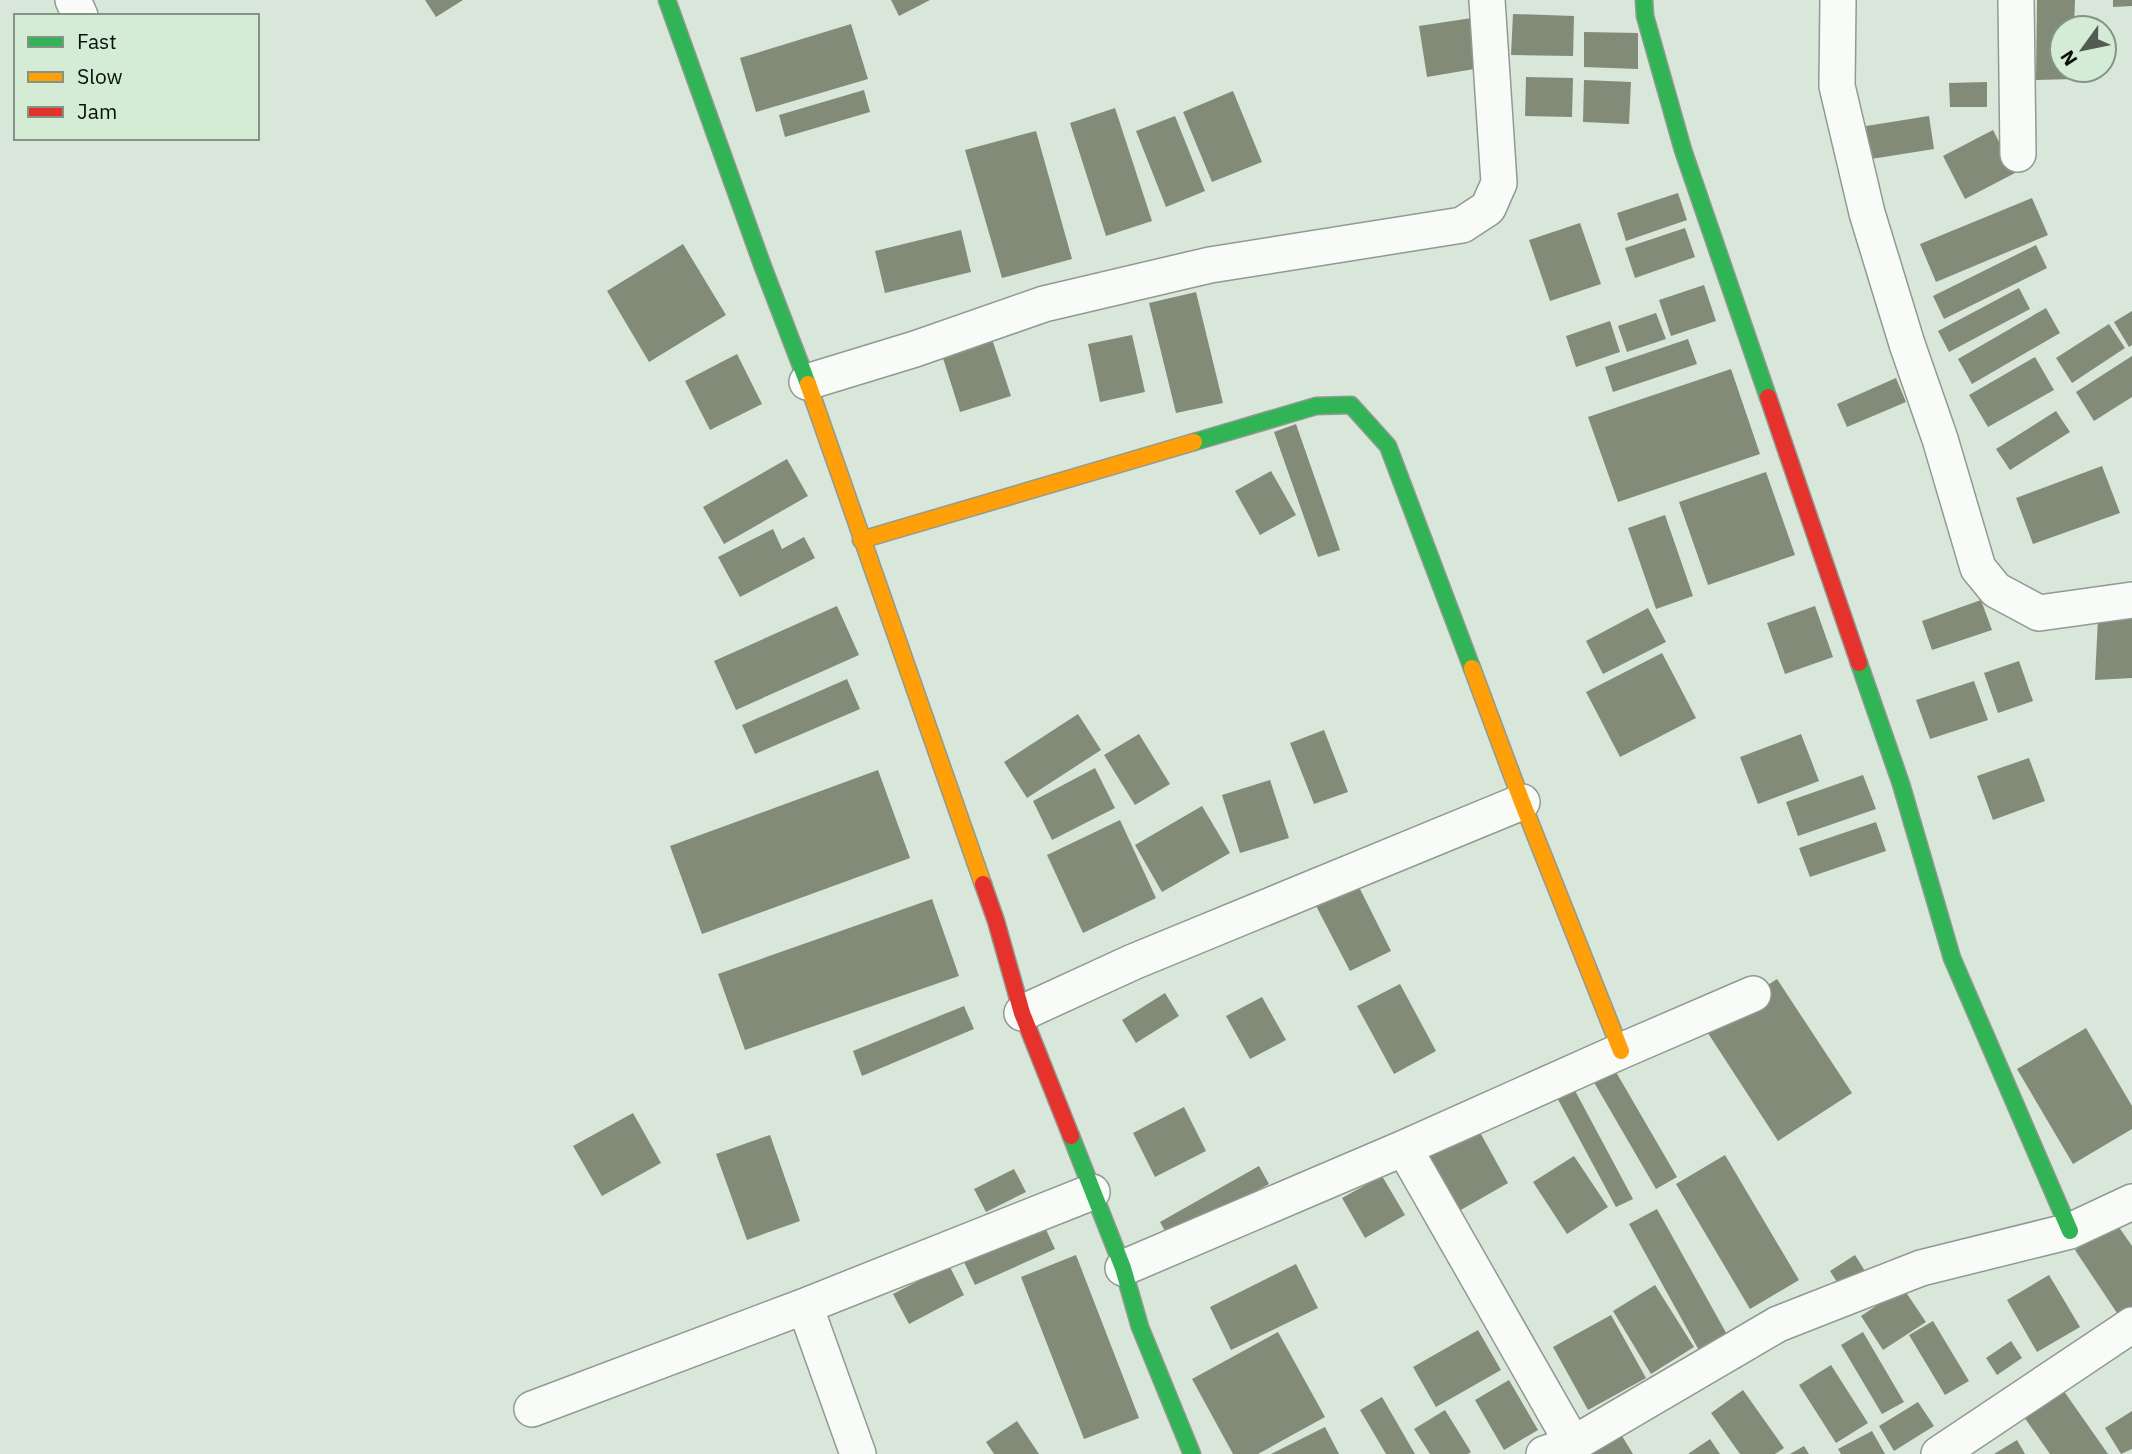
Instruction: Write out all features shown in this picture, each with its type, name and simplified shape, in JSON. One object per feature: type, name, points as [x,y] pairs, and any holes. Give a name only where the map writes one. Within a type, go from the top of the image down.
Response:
[{"type":"street","points":[[667,0],[807,382],[996,921],[1022,1013],[1123,1268],[1140,1327],[1192,1454]]},
{"type":"street","points":[[807,382],[915,349],[1044,304],[1210,265],[1462,225],[1488,208],[1499,183],[1487,0]]},
{"type":"street","points":[[1644,0],[1645,16],[1683,150],[1901,784],[1952,958],[2070,1231]]},
{"type":"street","points":[[1838,0],[1838,86],[1867,213],[1907,344],[1940,439],[1978,568],[1996,590],[2039,613],[2132,600]]},
{"type":"street","points":[[2016,0],[2018,154]]},
{"type":"street","points":[[861,540],[1316,406],[1351,405],[1388,446],[1522,803],[1621,1051]]},
{"type":"street","points":[[1022,1013],[1133,962],[1522,803]]},
{"type":"street","points":[[1123,1268],[1754,994]]},
{"type":"street","points":[[1404,1148],[1558,1449],[1778,1324],[1920,1268],[2070,1231],[2132,1202]]},
{"type":"street","points":[[532,1409],[805,1306],[1092,1192]]},
{"type":"street","points":[[805,1306],[858,1454]]},
{"type":"street","points":[[1939,1454],[2132,1325]]},
{"type":"building","points":[[425,0],[463,0],[436,17]]},
{"type":"building","points":[[891,0],[930,0],[899,16]]},
{"type":"building","points":[[2037,0],[2075,0],[2074,14],[2048,14],[2048,80],[2036,80]]},
{"type":"building","points":[[2113,0],[2132,0],[2132,6],[2113,7]]},
{"type":"building","points":[[1513,14],[1574,16],[1573,56],[1511,55]]},
{"type":"building","points":[[1472,18],[1480,68],[1427,77],[1419,26]]},
{"type":"building","points":[[851,24],[868,79],[756,112],[740,58]]},
{"type":"building","points":[[1584,32],[1638,33],[1638,69],[1584,67]]},
{"type":"building","points":[[1526,77],[1573,78],[1572,117],[1525,116]]},
{"type":"building","points":[[1584,80],[1631,82],[1629,124],[1583,122]]},
{"type":"building","points":[[1987,82],[1987,107],[1950,107],[1949,83]]},
{"type":"building","points":[[864,90],[870,112],[785,137],[779,115]]},
{"type":"building","points":[[1233,91],[1262,162],[1212,182],[1183,112]]},
{"type":"building","points":[[1115,108],[1152,221],[1106,236],[1070,123]]},
{"type":"building","points":[[1175,116],[1205,191],[1166,207],[1136,131]]},
{"type":"building","points":[[1929,116],[1934,149],[1871,159],[1866,126]]},
{"type":"building","points":[[1993,130],[2015,173],[1965,199],[1943,156]]},
{"type":"building","points":[[1036,131],[1072,259],[1002,278],[965,150]]},
{"type":"building","points":[[1678,193],[1687,220],[1626,241],[1617,213]]},
{"type":"building","points":[[2032,198],[2048,235],[1936,282],[1920,244]]},
{"type":"building","points":[[1580,223],[1601,284],[1550,301],[1529,240]]},
{"type":"building","points":[[1685,228],[1695,257],[1635,278],[1625,248]]},
{"type":"building","points":[[961,230],[971,272],[885,293],[875,251]]},
{"type":"building","points":[[683,244],[726,315],[649,362],[607,291]]},
{"type":"building","points":[[2036,245],[2047,268],[1944,319],[1933,296]]},
{"type":"building","points":[[1704,285],[1716,321],[1671,336],[1659,300]]},
{"type":"building","points":[[2019,288],[2030,309],[1949,352],[1938,331]]},
{"type":"building","points":[[1196,292],[1223,403],[1176,413],[1149,303]]},
{"type":"building","points":[[2046,308],[2060,333],[1972,384],[1958,359]]},
{"type":"building","points":[[2132,311],[2132,345],[2129,347],[2114,322]]},
{"type":"building","points":[[1656,313],[1666,339],[1627,352],[1618,326]]},
{"type":"building","points":[[1610,321],[1620,352],[1576,367],[1566,336]]},
{"type":"building","points":[[2109,324],[2125,348],[2072,383],[2056,358]]},
{"type":"building","points":[[1132,335],[1145,392],[1100,402],[1088,344]]},
{"type":"building","points":[[992,339],[1011,396],[960,412],[942,355]]},
{"type":"building","points":[[1688,339],[1697,364],[1613,392],[1605,367]]},
{"type":"building","points":[[737,354],[762,404],[710,430],[685,381]]},
{"type":"building","points":[[2132,356],[2132,397],[2094,421],[2076,392]]},
{"type":"building","points":[[2035,357],[2054,390],[1988,427],[1969,395]]},
{"type":"building","points":[[1731,369],[1760,454],[1618,502],[1588,417]]},
{"type":"building","points":[[1896,378],[1906,402],[1847,427],[1837,404]]},
{"type":"building","points":[[2056,411],[2070,432],[2010,470],[1996,449]]},
{"type":"building","points":[[1296,424],[1340,550],[1318,557],[1274,432]]},
{"type":"building","points":[[787,459],[808,496],[724,544],[703,507]]},
{"type":"building","points":[[2102,466],[2120,513],[2033,544],[2016,498]]},
{"type":"building","points":[[1271,471],[1296,515],[1260,535],[1235,491]]},
{"type":"building","points":[[1766,472],[1795,555],[1708,585],[1679,502]]},
{"type":"building","points":[[1665,515],[1693,596],[1656,609],[1628,528]]},
{"type":"building","points":[[773,529],[782,549],[804,537],[815,558],[740,597],[718,557]]},
{"type":"building","points":[[1981,600],[1992,630],[1932,650],[1922,621]]},
{"type":"building","points":[[837,606],[859,655],[736,710],[714,661]]},
{"type":"building","points":[[1815,606],[1833,657],[1785,674],[1767,623]]},
{"type":"building","points":[[1648,608],[1666,642],[1603,674],[1586,641]]},
{"type":"building","points":[[2132,613],[2132,678],[2095,680],[2098,618]]},
{"type":"building","points":[[1662,653],[1696,718],[1620,757],[1586,692]]},
{"type":"building","points":[[2019,661],[2033,701],[1998,713],[1984,673]]},
{"type":"building","points":[[847,679],[860,709],[755,754],[742,725]]},
{"type":"building","points":[[1974,681],[1988,720],[1930,739],[1916,700]]},
{"type":"building","points":[[1078,714],[1101,750],[1027,798],[1004,762]]},
{"type":"building","points":[[1324,730],[1348,792],[1314,804],[1290,743]]},
{"type":"building","points":[[1139,734],[1170,784],[1135,805],[1104,755]]},
{"type":"building","points":[[1801,734],[1819,781],[1758,804],[1740,757]]},
{"type":"building","points":[[2029,758],[2045,801],[1993,820],[1977,776]]},
{"type":"building","points":[[1095,768],[1115,808],[1052,840],[1033,801]]},
{"type":"building","points":[[878,770],[910,858],[702,934],[670,846]]},
{"type":"building","points":[[1863,775],[1876,809],[1798,836],[1786,802]]},
{"type":"building","points":[[1270,780],[1289,838],[1240,853],[1222,795]]},
{"type":"building","points":[[1202,806],[1230,853],[1162,892],[1135,845]]},
{"type":"building","points":[[1120,820],[1156,898],[1083,933],[1047,855]]},
{"type":"building","points":[[1876,822],[1886,851],[1810,877],[1799,848]]},
{"type":"building","points":[[1357,883],[1391,951],[1350,971],[1315,904]]},
{"type":"building","points":[[932,899],[959,976],[745,1050],[718,974]]},
{"type":"building","points":[[1777,979],[1852,1093],[1778,1141],[1704,1027]]},
{"type":"building","points":[[1400,984],[1436,1051],[1394,1074],[1357,1006]]},
{"type":"building","points":[[1165,993],[1179,1016],[1136,1043],[1122,1020]]},
{"type":"building","points":[[1262,997],[1286,1040],[1250,1059],[1226,1016]]},
{"type":"building","points":[[964,1006],[974,1029],[862,1076],[853,1051]]},
{"type":"building","points":[[2086,1028],[2132,1106],[2132,1129],[2073,1164],[2017,1069]]},
{"type":"building","points":[[1609,1060],[1677,1177],[1656,1189],[1588,1072]]},
{"type":"building","points":[[1572,1085],[1633,1199],[1616,1207],[1555,1094]]},
{"type":"building","points":[[1184,1107],[1206,1151],[1155,1177],[1133,1133]]},
{"type":"building","points":[[633,1113],[661,1163],[602,1196],[573,1146]]},
{"type":"building","points":[[1477,1127],[1508,1183],[1459,1211],[1428,1156]]},
{"type":"building","points":[[770,1135],[800,1221],[747,1240],[716,1154]]},
{"type":"building","points":[[1725,1155],[1799,1280],[1750,1309],[1676,1184]]},
{"type":"building","points":[[1574,1156],[1608,1207],[1567,1234],[1533,1182]]},
{"type":"building","points":[[1259,1166],[1269,1184],[1170,1240],[1160,1222]]},
{"type":"building","points":[[1014,1169],[1026,1192],[986,1212],[974,1189]]},
{"type":"building","points":[[1382,1176],[1405,1215],[1365,1238],[1342,1198]]},
{"type":"building","points":[[1657,1209],[1729,1338],[1701,1354],[1629,1224]]},
{"type":"building","points":[[1043,1223],[1055,1249],[975,1285],[963,1260]]},
{"type":"building","points":[[2116,1223],[2132,1246],[2132,1307],[2119,1316],[2075,1250]]},
{"type":"building","points":[[1076,1255],[1139,1418],[1084,1439],[1021,1277]]},
{"type":"building","points":[[1855,1255],[1865,1271],[1840,1287],[1830,1271]]},
{"type":"building","points":[[1296,1264],[1318,1308],[1231,1350],[1210,1307]]},
{"type":"building","points":[[949,1265],[964,1295],[909,1324],[893,1294]]},
{"type":"building","points":[[2049,1275],[2080,1327],[2037,1352],[2007,1300]]},
{"type":"building","points":[[1655,1285],[1694,1347],[1651,1374],[1613,1311]]},
{"type":"building","points":[[1903,1288],[1926,1322],[1883,1350],[1861,1316]]},
{"type":"building","points":[[1611,1315],[1646,1378],[1588,1410],[1553,1347]]},
{"type":"building","points":[[1933,1321],[1969,1381],[1945,1395],[1909,1335]]},
{"type":"building","points":[[1478,1330],[1501,1370],[1436,1407],[1413,1367]]},
{"type":"building","points":[[1278,1332],[1325,1417],[1258,1454],[1233,1454],[1192,1379]]},
{"type":"building","points":[[1863,1332],[1904,1402],[1882,1414],[1841,1345]]},
{"type":"building","points":[[2011,1341],[2022,1358],[1997,1375],[1986,1358]]},
{"type":"building","points":[[1831,1365],[1868,1423],[1836,1443],[1799,1385]]},
{"type":"building","points":[[1509,1380],[1538,1430],[1504,1450],[1475,1400]]},
{"type":"building","points":[[2061,1387],[2108,1454],[2050,1454],[2022,1414]]},
{"type":"building","points":[[1743,1390],[1784,1448],[1775,1454],[1740,1454],[1711,1413]]},
{"type":"building","points":[[1382,1397],[1415,1454],[1386,1454],[1360,1410]]},
{"type":"building","points":[[1918,1402],[1934,1426],[1894,1451],[1879,1426]]},
{"type":"building","points":[[1445,1410],[1471,1452],[1468,1454],[1430,1454],[1414,1429]]},
{"type":"building","points":[[2132,1411],[2132,1449],[2121,1454],[2105,1428]]},
{"type":"building","points":[[1017,1421],[1039,1454],[994,1454],[986,1442]]},
{"type":"building","points":[[1325,1427],[1339,1454],[1271,1454]]},
{"type":"building","points":[[1872,1431],[1885,1454],[1841,1454],[1838,1449]]},
{"type":"building","points":[[1622,1436],[1633,1454],[1590,1454]]},
{"type":"building","points":[[1710,1439],[1720,1454],[1688,1454]]},
{"type":"building","points":[[2017,1440],[2025,1454],[1994,1454]]},
{"type":"building","points":[[1804,1446],[1809,1454],[1790,1454]]},
{"type":"traffic: fast","points":[[667,0],[808,384]]},
{"type":"traffic: fast","points":[[1644,0],[1645,16],[1683,150],[1768,397]]},
{"type":"traffic: fast","points":[[1194,442],[1316,406],[1351,405],[1388,446],[1472,668]]},
{"type":"traffic: fast","points":[[1859,663],[1901,784],[1952,958],[2070,1231]]},
{"type":"traffic: fast","points":[[1071,1136],[1123,1268],[1140,1327],[1192,1454]]},
{"type":"traffic: slow","points":[[808,384],[983,884]]},
{"type":"traffic: slow","points":[[861,540],[1194,442]]},
{"type":"traffic: slow","points":[[1472,668],[1621,1051]]},
{"type":"traffic: jam","points":[[1768,397],[1859,663]]},
{"type":"traffic: jam","points":[[983,884],[1022,1013],[1071,1136]]}]
